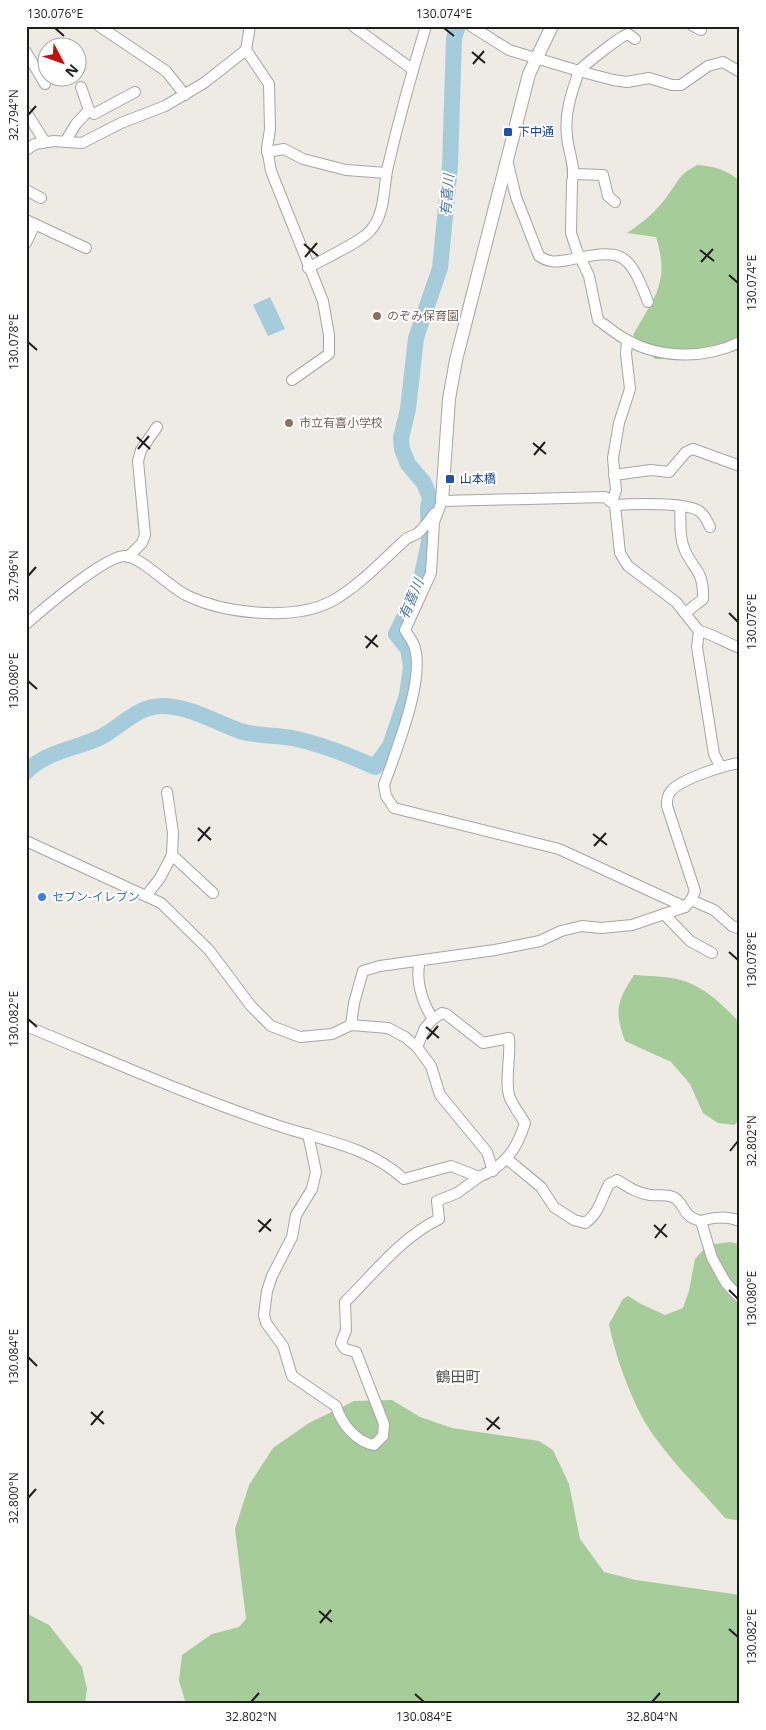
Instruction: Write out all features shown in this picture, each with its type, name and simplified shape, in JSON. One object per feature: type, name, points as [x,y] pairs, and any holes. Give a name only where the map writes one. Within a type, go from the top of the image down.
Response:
[{"type":"street","points":[[99,26],[166,71],[185,95]]},
{"type":"street","points":[[250,26],[246,50],[269,84],[267,152],[271,171],[322,301],[329,335],[330,354],[292,380]]},
{"type":"street","points":[[353,26],[412,70]]},
{"type":"street","points":[[308,268],[369,233],[382,209],[386,173],[412,70],[426,26]]},
{"type":"street","points":[[552,26],[529,74],[508,164],[456,360],[449,399],[442,501],[434,522],[431,573],[405,630],[414,644],[416,676],[413,697],[384,785],[386,796],[394,808],[559,849],[688,904],[714,910],[732,926],[740,929]]},
{"type":"street","points":[[475,28],[509,50],[614,80],[628,82],[649,78],[672,85],[681,85],[708,66],[723,62],[740,72]]},
{"type":"street","points":[[635,38],[628,34],[622,35],[603,52],[585,63],[579,71],[567,113],[567,135],[574,174],[572,182],[571,233],[589,276],[598,320],[628,341],[654,351],[695,356],[739,344]]},
{"type":"street","points":[[26,150],[35,144],[45,142],[82,143],[121,123],[165,106],[185,95],[246,50]]},
{"type":"street","points":[[26,52],[38,72]]},
{"type":"street","points":[[81,88],[89,110],[94,114],[135,92]]},
{"type":"street","points":[[65,142],[76,124],[89,110]]},
{"type":"street","points":[[26,112],[45,142]]},
{"type":"street","points":[[267,152],[284,150],[303,159],[346,170],[386,173]]},
{"type":"street","points":[[508,164],[516,197],[539,256],[554,263],[607,252],[623,256],[638,276],[648,302]]},
{"type":"street","points":[[574,174],[603,175],[608,196],[615,202]]},
{"type":"street","points":[[26,190],[41,198]]},
{"type":"street","points":[[26,243],[30,222],[86,248]]},
{"type":"street","points":[[628,341],[626,354],[630,389],[619,423],[613,458],[616,490],[613,503],[620,553],[628,566],[676,602],[699,631],[709,633],[722,642],[740,648]]},
{"type":"street","points":[[128,557],[142,544],[145,535],[138,461],[141,450],[157,427]]},
{"type":"street","points":[[614,474],[651,470],[669,472],[686,452],[693,449],[740,466]]},
{"type":"street","points":[[442,501],[604,497],[613,503],[680,506],[698,510],[704,515],[710,527]]},
{"type":"street","points":[[26,624],[44,608],[104,564],[115,558],[128,557],[137,560],[175,590],[200,602],[235,611],[282,613],[308,609],[331,602],[381,562],[407,538],[417,534],[442,501]]},
{"type":"street","points":[[680,506],[683,545],[702,578],[703,587],[703,599],[685,613]]},
{"type":"street","points":[[699,631],[697,646],[714,754],[720,766]]},
{"type":"street","points":[[351,1026],[354,1004],[363,971],[380,966],[495,950],[540,941],[561,931],[582,926],[601,928],[632,925],[688,904],[695,891],[667,806],[667,797],[673,789],[720,766],[740,763]]},
{"type":"street","points":[[146,896],[160,878],[172,855],[173,833],[167,792]]},
{"type":"street","points":[[26,841],[161,903],[209,950],[251,1006],[271,1026],[300,1037],[332,1034],[351,1026],[388,1028],[418,1047],[431,1066],[440,1095],[487,1152],[493,1171]]},
{"type":"street","points":[[172,855],[213,893]]},
{"type":"street","points":[[664,914],[690,941],[712,953]]},
{"type":"street","points":[[420,961],[418,971],[425,1007],[433,1019]]},
{"type":"street","points":[[308,1134],[316,1172],[312,1189],[296,1215],[292,1237],[272,1276],[267,1291],[264,1315],[266,1323],[282,1346],[292,1376],[336,1406],[340,1421],[365,1444],[374,1445],[383,1436],[384,1424],[356,1352],[345,1349],[341,1344],[346,1330],[345,1302],[418,1231],[439,1219],[436,1201],[457,1193],[479,1176],[493,1171],[506,1159],[520,1139],[525,1122],[509,1097],[508,1076],[511,1054],[509,1038],[482,1043],[446,1014],[442,1013],[425,1028],[418,1047]]},
{"type":"street","points":[[26,1026],[276,1125],[362,1151],[388,1164],[404,1180],[451,1166],[479,1176]]},
{"type":"street","points":[[506,1159],[541,1188],[554,1207],[574,1220],[585,1223],[594,1218],[609,1184],[617,1180],[634,1191],[651,1195],[672,1196],[680,1202],[683,1212],[693,1219],[701,1221],[713,1218],[730,1218],[740,1221]]},
{"type":"street","points":[[701,1221],[712,1258],[726,1283],[740,1298]]},
{"type":"green space","points":[[697,165],[720,169],[740,181],[740,350],[704,358],[655,359],[633,335],[654,299],[658,288],[661,278],[660,253],[656,237],[627,233],[651,215],[681,177]]},
{"type":"green space","points":[[634,975],[672,978],[695,986],[719,1002],[740,1023],[740,1120],[734,1125],[718,1123],[703,1113],[690,1084],[671,1062],[625,1041],[619,1022],[619,1006],[624,992]]},
{"type":"green space","points":[[730,1242],[740,1244],[740,1521],[725,1518],[673,1460],[649,1428],[627,1385],[609,1324],[623,1299],[628,1296],[665,1315],[683,1308],[689,1291],[695,1259],[708,1245]]},
{"type":"green space","points":[[392,1400],[420,1417],[452,1428],[539,1441],[553,1450],[569,1484],[580,1539],[604,1572],[636,1580],[740,1595],[740,1704],[186,1704],[179,1681],[182,1655],[212,1634],[239,1627],[246,1619],[235,1529],[249,1485],[273,1448],[309,1423],[354,1401]]},
{"type":"green space","points":[[26,1613],[49,1625],[82,1667],[87,1689],[85,1704],[26,1704]]},
{"type":"water","points":[[270,297],[285,329],[268,336],[253,305]]},
{"type":"waterway","name":"有喜川","points":[[26,772],[43,759],[101,737],[138,712],[164,706],[184,709],[246,733],[292,738],[314,743],[375,767],[390,746],[407,695],[411,667],[408,649],[396,634],[420,585],[429,542],[428,508],[430,498],[424,483],[408,464],[402,449],[401,438],[408,409],[416,338],[440,268],[450,166],[454,38],[458,26]]},
{"type":"place","name":"下中通","points":[[508,132]]},
{"type":"place","name":"のぞみ保育園","points":[[377,316]]},
{"type":"place","name":"市立有喜小学校","points":[[289,423]]},
{"type":"place","name":"山本橋","points":[[450,479]]},
{"type":"place","name":"セブン-イレブン","points":[[42,897]]},
{"type":"district","name":"鶴田町","points":[[458,1377]]}]
